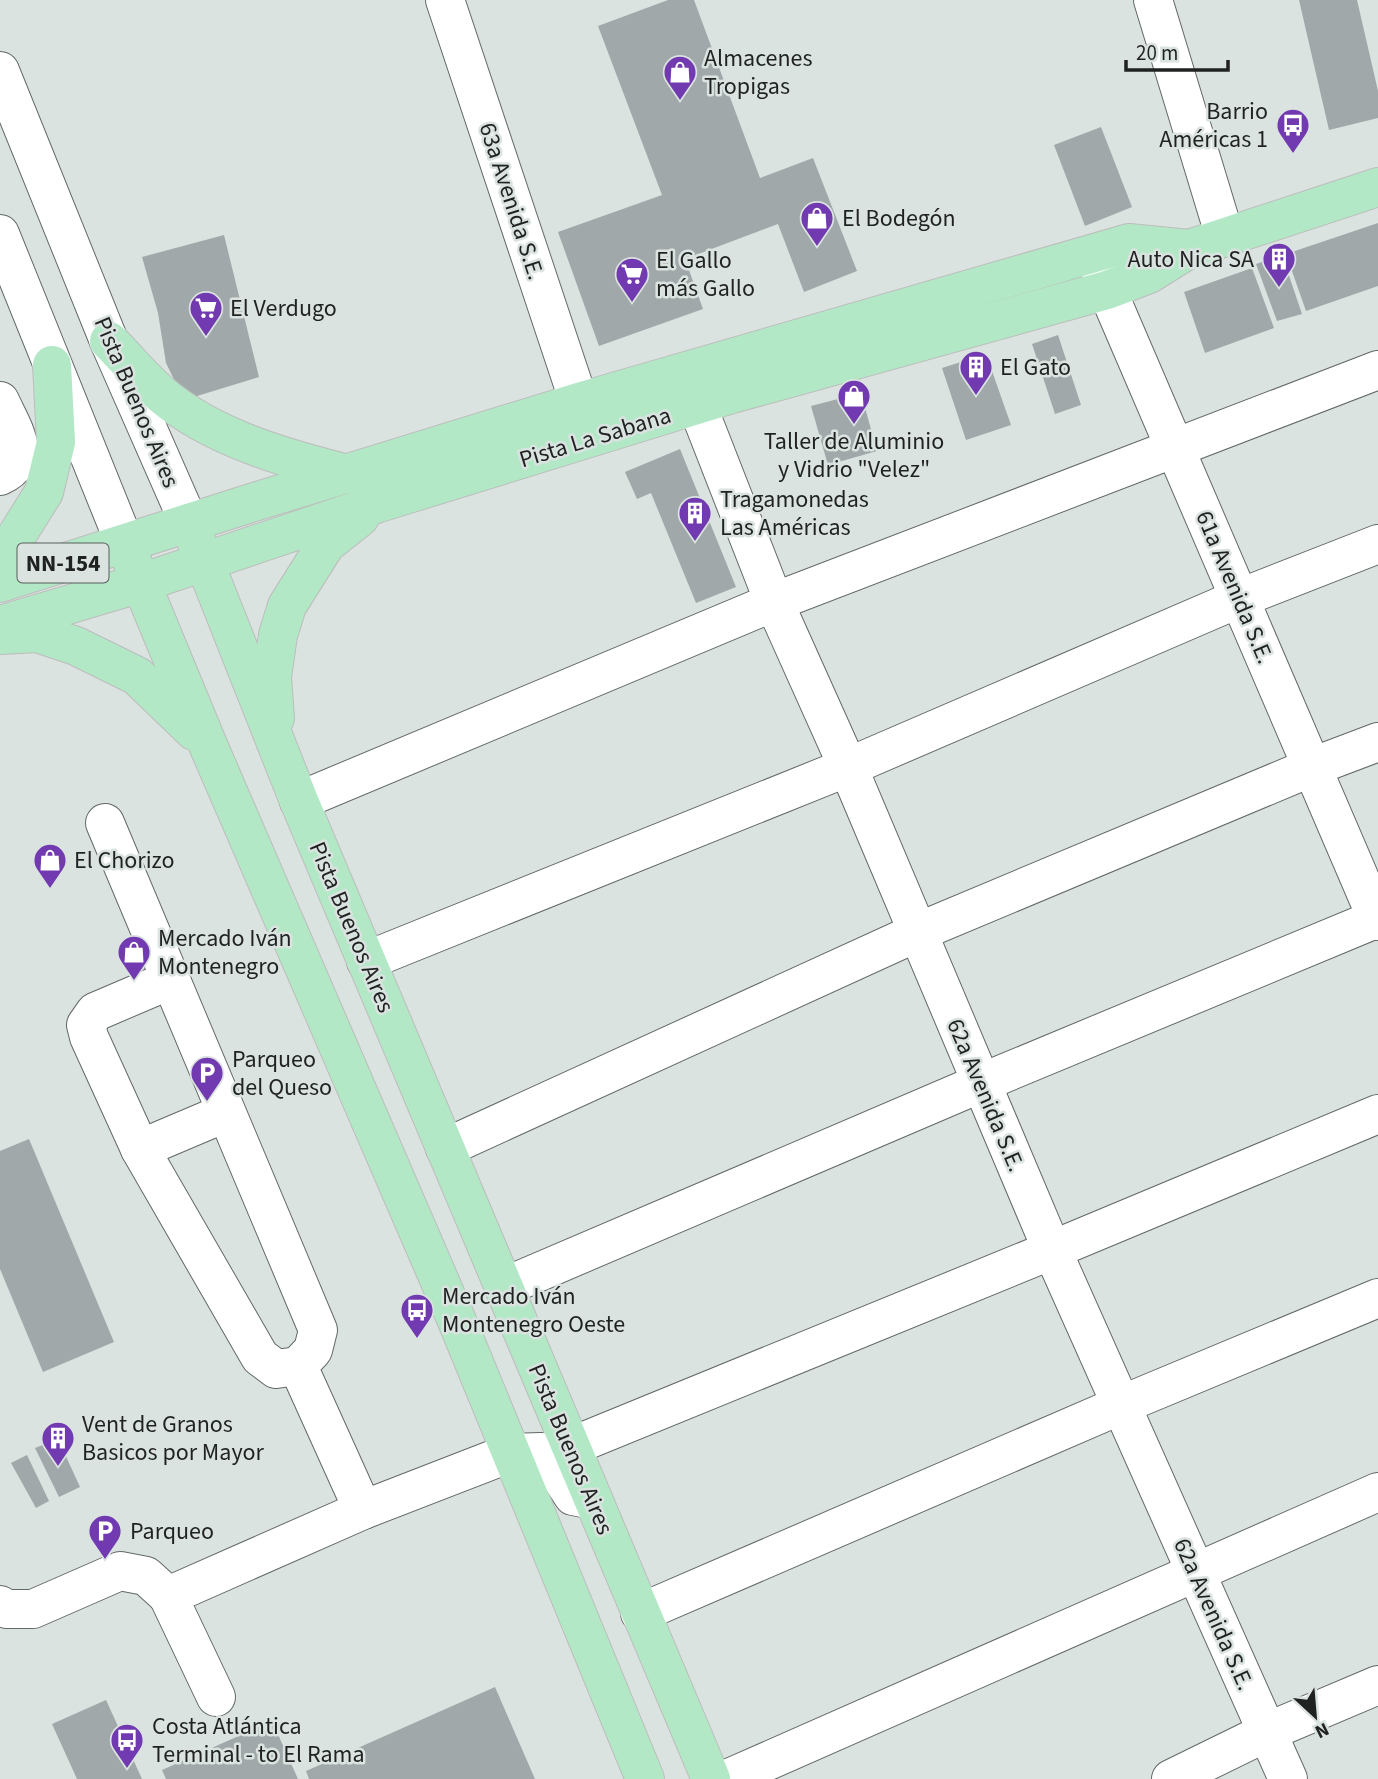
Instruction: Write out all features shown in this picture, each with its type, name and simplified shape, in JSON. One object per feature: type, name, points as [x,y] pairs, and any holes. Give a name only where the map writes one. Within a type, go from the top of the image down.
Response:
[{"type":"main road","name":"Pista La Sabana","points":[[0,625],[141,583],[379,503],[696,405],[1107,290],[1149,274],[1189,249],[1378,187]]},
{"type":"main road","name":"Pista La Sabana","points":[[0,583],[579,402],[1129,243],[1189,249]]},
{"type":"main road","points":[[110,341],[161,394],[185,412],[257,449],[348,474]]},
{"type":"main road","points":[[0,562],[44,492],[56,442],[52,365]]},
{"type":"main road","points":[[277,747],[272,677],[278,635],[287,606],[327,544],[379,503]]},
{"type":"main road","name":"Pista Buenos Aires","points":[[189,523],[299,801],[711,1779]]},
{"type":"main road","points":[[125,544],[208,745],[457,1321],[645,1779]]},
{"type":"main road","points":[[0,635],[37,634],[76,646],[137,676],[208,745]]},
{"type":"street","name":"63a Avenida S.E.","points":[[445,0],[579,402]]},
{"type":"street","points":[[1153,0],[1225,237]]},
{"type":"street","name":"Pista Buenos Aires","points":[[0,71],[110,341],[189,523]]},
{"type":"street","points":[[0,234],[12,302],[52,365],[125,544]]},
{"type":"street","name":"61a Avenida S.E.","points":[[1095,253],[1107,290],[1378,919]]},
{"type":"street","points":[[299,801],[774,602],[1378,370]]},
{"type":"street","points":[[0,401],[20,447],[19,460],[12,470],[0,475]]},
{"type":"street","name":"62a Avenida S.E.","points":[[696,405],[774,602],[848,767],[1052,1250],[1288,1779]]},
{"type":"street","points":[[366,961],[848,767],[1240,598],[1378,544]]},
{"type":"street","points":[[445,1148],[918,932],[1378,741]]},
{"type":"street","points":[[105,823],[318,1330],[313,1350],[298,1366],[276,1369],[260,1357],[140,1149],[89,1037],[86,1025],[95,1012],[170,980]]},
{"type":"street","points":[[504,1287],[981,1083],[1378,919]]},
{"type":"street","points":[[140,1149],[225,1113]]},
{"type":"street","points":[[570,1447],[1378,1114]]},
{"type":"street","points":[[640,1613],[1121,1405],[1378,1298]]},
{"type":"street","points":[[298,1366],[363,1510]]},
{"type":"street","points":[[168,1596],[363,1510],[510,1453],[541,1452],[550,1460],[573,1496],[593,1500]]},
{"type":"street","points":[[727,1779],[1378,1492]]},
{"type":"street","points":[[0,1605],[7,1609],[33,1609],[120,1572],[146,1576],[168,1596],[216,1696]]},
{"type":"street","points":[[1171,1779],[1267,1732],[1378,1685]]},
{"type":"building","points":[[668,0],[694,0],[760,178],[813,158],[857,271],[804,292],[778,224],[685,259],[703,309],[599,346],[558,232],[662,195],[598,26]]},
{"type":"building","points":[[1299,0],[1357,0],[1378,91],[1378,118],[1329,130]]},
{"type":"building","points":[[1101,127],[1132,207],[1085,226],[1054,145]]},
{"type":"building","points":[[1378,223],[1378,286],[1306,311],[1286,254]]},
{"type":"building","name":"El Verdugo","points":[[224,235],[259,377],[184,400],[166,363],[158,313],[142,257]]},
{"type":"building","name":"Auto Nica SA","points":[[1282,255],[1302,314],[1277,321],[1256,264]]},
{"type":"building","points":[[1252,268],[1274,328],[1205,353],[1184,292]]},
{"type":"building","points":[[1058,335],[1081,405],[1055,414],[1032,344]]},
{"type":"building","name":"El Gato","points":[[986,354],[1011,425],[966,440],[942,368]]},
{"type":"building","points":[[861,393],[877,451],[828,465],[811,406]]},
{"type":"building","name":"Tragamonedas Las Américas","points":[[680,449],[736,587],[696,603],[651,493],[637,499],[625,472]]},
{"type":"building","points":[[29,1139],[114,1342],[43,1372],[0,1269],[0,1151]]},
{"type":"building","name":"Vent de Granos Basicos por Mayor","points":[[58,1439],[80,1487],[59,1497],[35,1448]]},
{"type":"building","points":[[27,1455],[49,1501],[36,1508],[11,1463]]},
{"type":"building","points":[[495,1687],[535,1779],[309,1779],[306,1771]]},
{"type":"building","points":[[106,1700],[142,1779],[77,1779],[52,1724]]},
{"type":"building","points":[[272,1721],[298,1779],[166,1779],[162,1770]]},
{"type":"place","name":"Almacenes Tropigas","points":[[680,102]]},
{"type":"place","name":"Barrio Américas 1","points":[[1293,155]]},
{"type":"place","name":"El Bodegón","points":[[817,248]]},
{"type":"place","name":"Auto Nica SA","points":[[1279,289]]},
{"type":"place","name":"El Gallo más Gallo","points":[[632,304]]},
{"type":"place","name":"El Verdugo","points":[[206,338]]},
{"type":"place","name":"El Gato","points":[[976,397]]},
{"type":"place","name":"Taller de Aluminio y Vidrio \"Velez\"","points":[[854,426]]},
{"type":"place","name":"Tragamonedas Las Américas","points":[[695,543]]},
{"type":"place","name":"El Chorizo","points":[[50,890]]},
{"type":"place","name":"Mercado Iván Montenegro","points":[[134,982]]},
{"type":"place","name":"Parqueo del Queso","points":[[207,1103]]},
{"type":"place","name":"Mercado Iván Montenegro Oeste","points":[[417,1340]]},
{"type":"place","name":"Vent de Granos Basicos por Mayor","points":[[58,1468]]},
{"type":"place","name":"Parqueo","points":[[105,1561]]},
{"type":"place","name":"Costa Atlántica Terminal - to El Rama","points":[[127,1770]]}]
